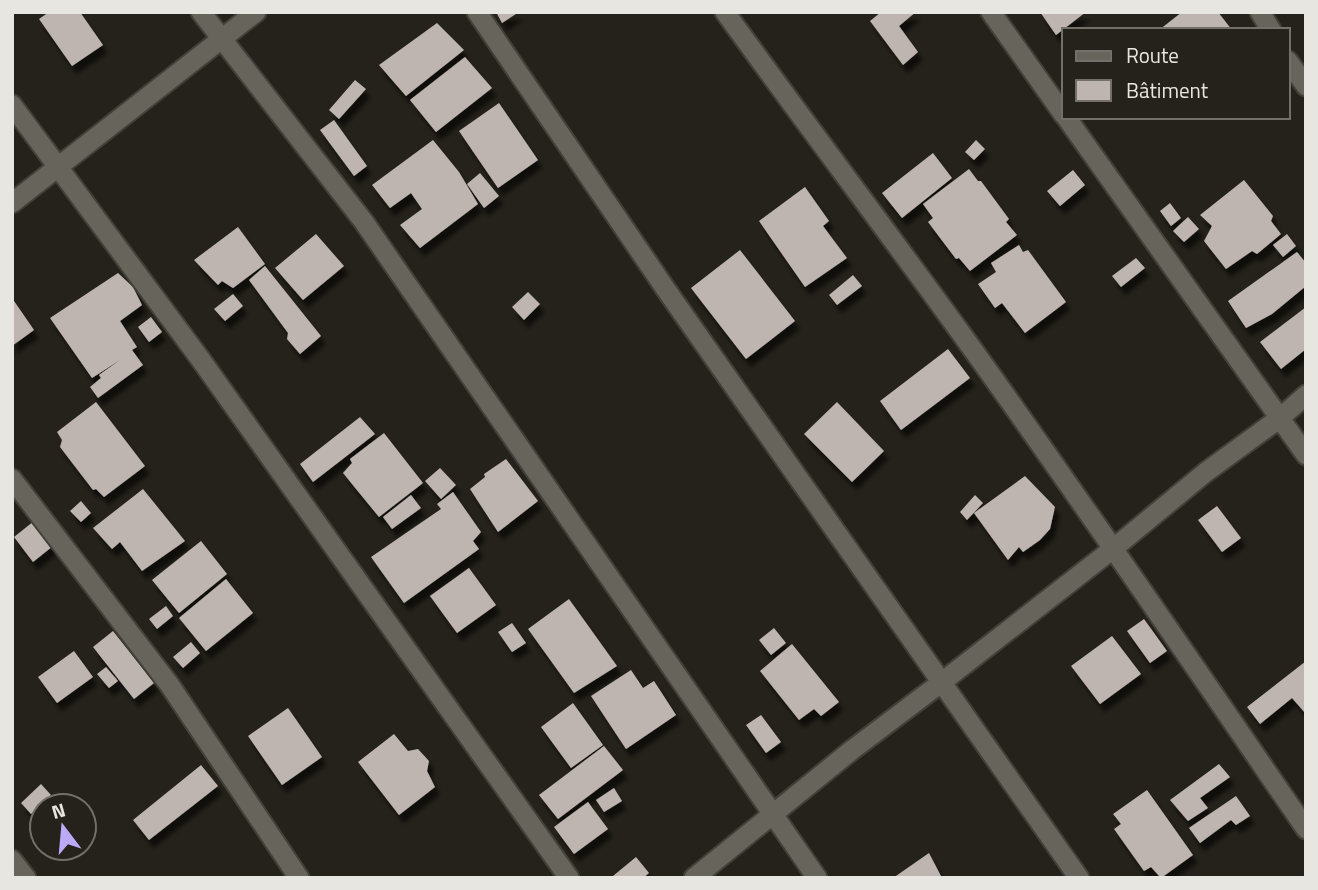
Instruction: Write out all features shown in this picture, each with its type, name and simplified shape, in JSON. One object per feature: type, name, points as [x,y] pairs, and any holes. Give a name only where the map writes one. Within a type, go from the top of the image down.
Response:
[{"type":"street","points":[[201,12],[364,222],[817,878]]},
{"type":"street","points":[[12,203],[256,12]]},
{"type":"street","points":[[477,12],[667,291],[1079,878]]},
{"type":"street","points":[[726,12],[975,352],[1114,548],[1306,829]]},
{"type":"street","points":[[991,12],[1062,112]]},
{"type":"street","points":[[1261,12],[1269,28]]},
{"type":"street","points":[[1290,64],[1306,86]]},
{"type":"street","points":[[12,105],[201,360],[569,878]]},
{"type":"street","points":[[1067,119],[1306,455]]},
{"type":"street","points":[[694,878],[852,750],[1114,548],[1206,472],[1280,418],[1306,395]]},
{"type":"street","points":[[12,479],[169,684],[299,878]]},
{"type":"street","points":[[12,860],[26,878]]},
{"type":"building","points":[[49,12],[80,12],[103,45],[72,66],[39,19]]},
{"type":"building","points":[[496,12],[519,12],[502,23]]},
{"type":"building","points":[[881,12],[916,12],[899,26],[918,52],[903,65],[870,21]]},
{"type":"building","points":[[1040,12],[1086,12],[1062,28],[1056,35]]},
{"type":"building","points":[[1182,12],[1218,12],[1230,28],[1162,28]]},
{"type":"building","points":[[437,23],[464,50],[406,96],[379,65]]},
{"type":"building","points":[[465,57],[492,88],[436,132],[410,100]]},
{"type":"building","points":[[355,80],[366,89],[339,119],[329,110]]},
{"type":"building","points":[[499,103],[538,160],[498,188],[459,131]]},
{"type":"building","points":[[334,120],[367,166],[354,176],[320,130]]},
{"type":"building","points":[[433,140],[459,172],[478,204],[420,248],[400,225],[422,209],[411,193],[390,208],[372,185]]},
{"type":"building","points":[[976,140],[985,149],[974,160],[965,152]]},
{"type":"building","points":[[933,153],[952,178],[902,218],[882,193]]},
{"type":"building","points":[[969,169],[1009,219],[1006,222],[1017,235],[970,271],[959,258],[956,259],[928,222],[933,218],[923,204]]},
{"type":"building","points":[[1073,170],[1085,185],[1060,206],[1047,191]]},
{"type":"building","points":[[480,173],[499,196],[484,208],[467,184]]},
{"type":"building","points":[[1244,180],[1273,216],[1271,221],[1281,234],[1257,254],[1252,251],[1226,269],[1204,241],[1212,226],[1200,215]]},
{"type":"building","points":[[805,187],[829,221],[823,226],[847,258],[805,287],[759,221]]},
{"type":"building","points":[[1170,203],[1181,218],[1171,226],[1160,211]]},
{"type":"building","points":[[1188,217],[1199,229],[1184,242],[1173,231]]},
{"type":"building","points":[[238,227],[265,264],[233,288],[222,281],[218,285],[194,260]]},
{"type":"building","points":[[316,234],[344,266],[303,300],[275,268]]},
{"type":"building","points":[[1287,234],[1296,246],[1283,257],[1273,245]]},
{"type":"building","points":[[1019,245],[1023,252],[1028,250],[1066,302],[1025,333],[1002,303],[995,308],[978,284],[996,272],[991,263]]},
{"type":"building","points":[[740,250],[795,321],[746,359],[691,288]]},
{"type":"building","points":[[1297,252],[1306,263],[1306,286],[1272,314],[1246,328],[1228,301]]},
{"type":"building","points":[[1136,258],[1145,268],[1121,287],[1112,276]]},
{"type":"building","points":[[265,266],[321,336],[300,354],[287,339],[288,333],[249,280]]},
{"type":"building","points":[[118,273],[133,287],[142,305],[120,321],[137,347],[132,350],[143,365],[98,398],[90,387],[101,378],[99,375],[120,360],[92,378],[50,318]]},
{"type":"building","points":[[853,275],[862,286],[837,305],[829,295]]},
{"type":"building","points":[[528,292],[540,304],[524,320],[512,307]]},
{"type":"building","points":[[233,294],[243,306],[225,321],[214,309]]},
{"type":"building","points":[[12,298],[34,330],[12,346]]},
{"type":"building","points":[[1306,307],[1306,349],[1281,369],[1260,342]]},
{"type":"building","points":[[151,317],[162,332],[149,342],[138,327]]},
{"type":"building","points":[[948,349],[970,378],[901,430],[880,401]]},
{"type":"building","points":[[96,402],[145,466],[104,497],[96,489],[93,490],[60,447],[62,440],[57,432]]},
{"type":"building","points":[[837,402],[884,451],[852,482],[804,434]]},
{"type":"building","points":[[360,417],[375,434],[313,482],[300,464]]},
{"type":"building","points":[[384,433],[423,483],[379,517],[343,473],[352,463],[350,459]]},
{"type":"building","points":[[506,459],[538,501],[498,532],[470,489],[485,477],[484,474]]},
{"type":"building","points":[[440,468],[456,485],[441,499],[425,481]]},
{"type":"building","points":[[1025,476],[1055,507],[1050,529],[1023,552],[1019,547],[1008,560],[974,513]]},
{"type":"building","points":[[143,489],[185,541],[142,571],[120,542],[112,549],[93,528]]},
{"type":"building","points":[[453,492],[481,532],[473,541],[479,549],[404,603],[371,557],[441,509],[437,504]]},
{"type":"building","points":[[411,495],[421,508],[392,529],[383,517]]},
{"type":"building","points":[[975,495],[983,503],[967,520],[960,512]]},
{"type":"building","points":[[81,501],[91,513],[81,522],[70,511]]},
{"type":"building","points":[[1217,506],[1241,538],[1222,552],[1198,520]]},
{"type":"building","points":[[34,521],[53,546],[33,562],[14,537]]},
{"type":"building","points":[[201,541],[227,574],[179,613],[152,580]]},
{"type":"building","points":[[469,568],[496,605],[457,633],[430,596]]},
{"type":"building","points":[[226,579],[253,613],[206,651],[179,618]]},
{"type":"building","points":[[569,599],[617,666],[574,693],[528,629]]},
{"type":"building","points":[[166,606],[173,616],[157,629],[149,619]]},
{"type":"building","points":[[1144,619],[1167,651],[1150,663],[1127,631]]},
{"type":"building","points":[[512,623],[526,643],[512,652],[498,632]]},
{"type":"building","points":[[774,628],[786,643],[771,655],[759,640]]},
{"type":"building","points":[[113,631],[154,683],[134,699],[93,647]]},
{"type":"building","points":[[1112,636],[1141,674],[1100,704],[1071,666]]},
{"type":"building","points":[[191,642],[200,653],[183,668],[173,657]]},
{"type":"building","points":[[792,644],[839,702],[821,716],[814,709],[799,720],[760,671]]},
{"type":"building","points":[[74,651],[93,677],[57,703],[38,677]]},
{"type":"building","points":[[1306,661],[1306,714],[1292,698],[1260,724],[1247,707]]},
{"type":"building","points":[[106,667],[118,681],[109,688],[97,674]]},
{"type":"building","points":[[631,670],[643,688],[654,681],[676,715],[626,749],[591,696]]},
{"type":"building","points":[[573,703],[603,745],[571,768],[541,727]]},
{"type":"building","points":[[288,708],[322,757],[282,785],[248,736]]},
{"type":"building","points":[[761,715],[781,742],[766,753],[746,725]]},
{"type":"building","points":[[394,734],[408,751],[418,749],[429,761],[427,771],[435,787],[399,815],[358,762]]},
{"type":"building","points":[[604,746],[623,770],[558,819],[539,795]]},
{"type":"building","points":[[1219,764],[1230,777],[1200,798],[1208,808],[1188,821],[1170,800]]},
{"type":"building","points":[[201,765],[218,786],[149,840],[133,820]]},
{"type":"building","points":[[41,784],[48,792],[33,792]]},
{"type":"building","points":[[614,788],[622,801],[604,812],[596,800]]},
{"type":"building","points":[[1147,790],[1193,855],[1161,878],[1151,867],[1144,871],[1114,829],[1121,824],[1113,814]]},
{"type":"building","points":[[28,796],[28,811],[21,803]]},
{"type":"building","points":[[1236,796],[1250,816],[1236,825],[1231,820],[1200,843],[1189,828]]},
{"type":"building","points":[[588,802],[608,829],[574,854],[554,827]]},
{"type":"building","points":[[929,853],[942,878],[893,878]]},
{"type":"building","points":[[636,857],[649,873],[643,878],[613,876]]}]
